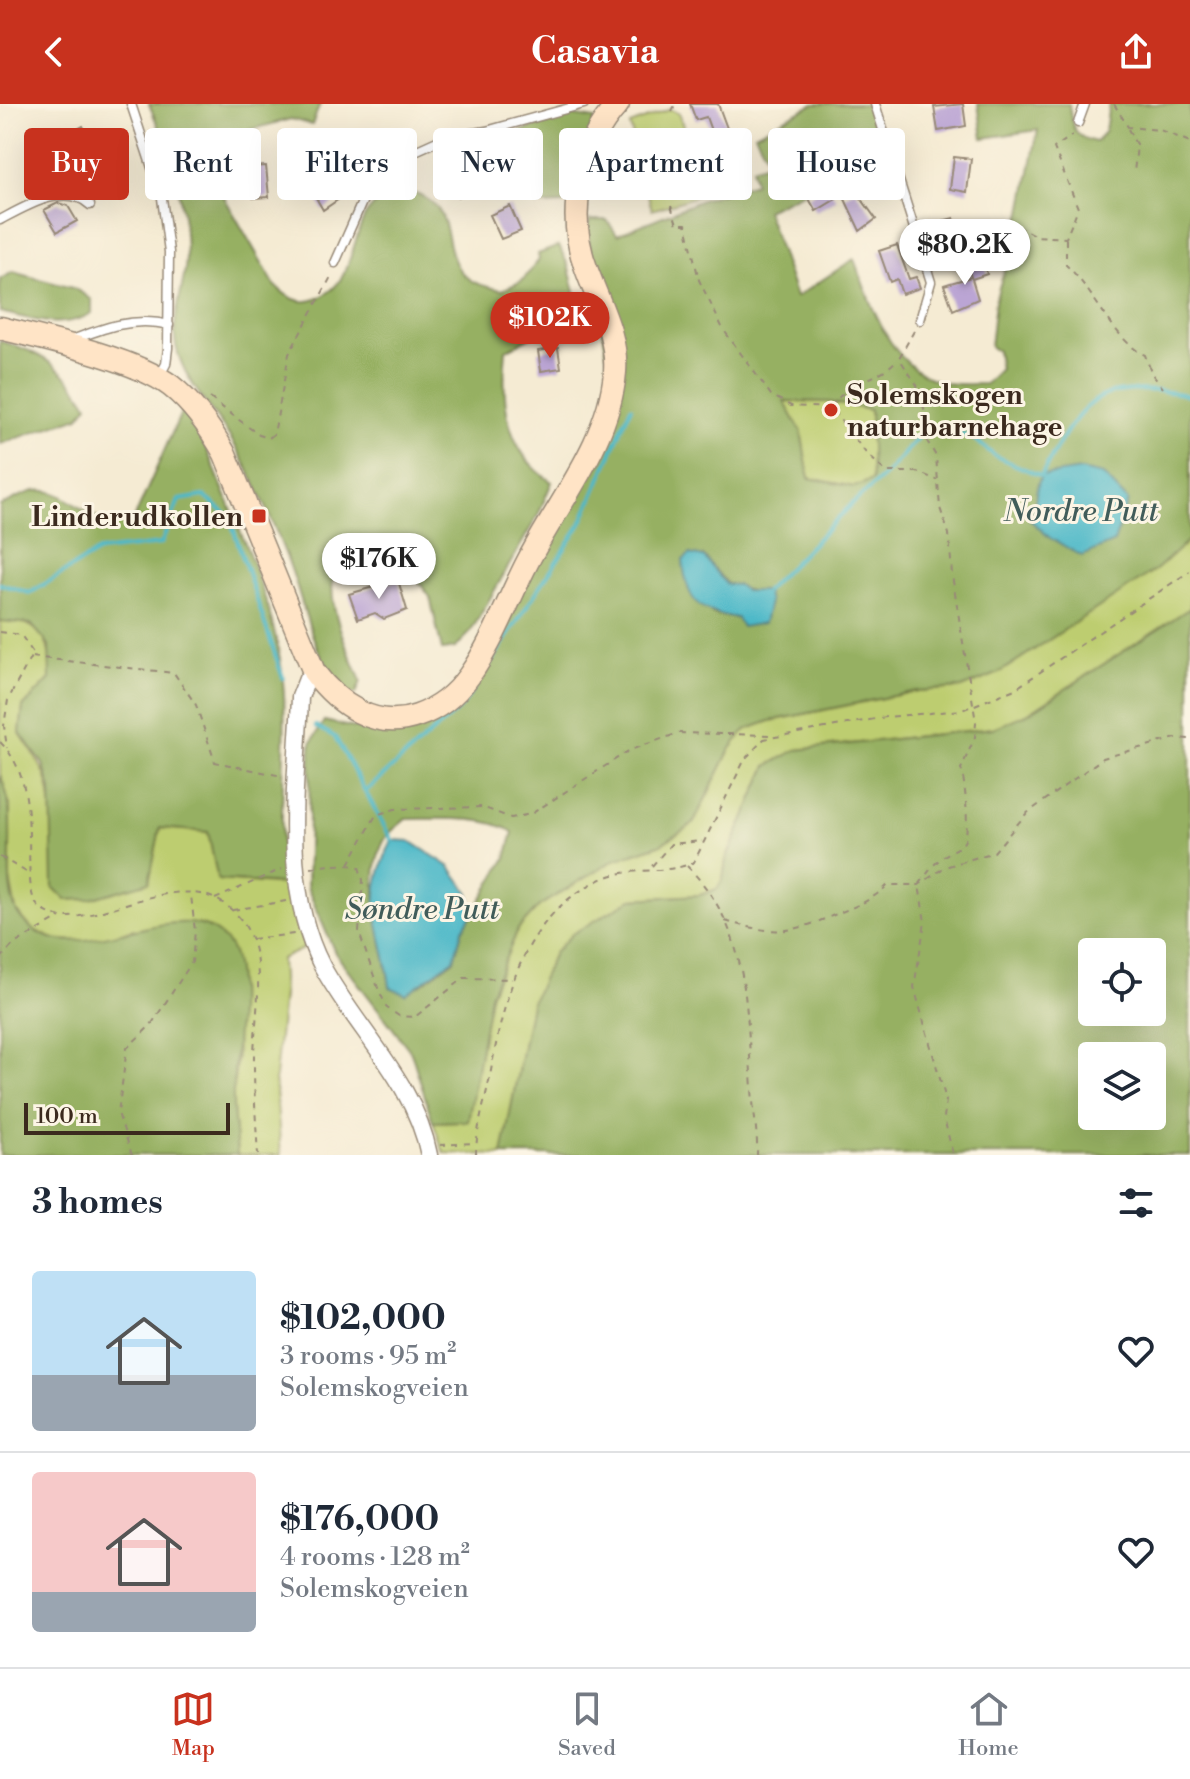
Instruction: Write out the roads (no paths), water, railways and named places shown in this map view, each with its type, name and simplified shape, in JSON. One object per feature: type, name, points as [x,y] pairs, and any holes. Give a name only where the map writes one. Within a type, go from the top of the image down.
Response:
[{"type":"street","points":[[0,328],[158,378],[192,405],[217,440],[314,672],[345,704],[375,718],[404,719],[442,703],[459,688],[478,661],[538,542],[585,462],[607,412],[615,355],[608,325],[582,256],[578,197],[593,142],[618,104]]},
{"type":"street","points":[[314,672],[307,679],[300,697],[295,865],[299,900],[308,933],[323,967],[412,1106],[428,1151]]},
{"type":"lane","points":[[131,104],[162,198],[169,252],[166,364],[158,378]]},
{"type":"lane","points":[[335,263],[366,193],[415,151],[446,137],[486,131],[584,104]]},
{"type":"lane","points":[[875,104],[931,282],[920,320]]},
{"type":"lane","points":[[1078,123],[1085,104]]},
{"type":"lane","points":[[0,220],[49,198],[77,197],[90,205]]},
{"type":"lane","points":[[59,345],[93,331],[135,321],[152,320],[169,325]]},
{"type":"water","name":"Nordre Putt","points":[[1081,470],[1103,475],[1128,501],[1114,542],[1082,556],[1050,538],[1030,520],[1041,476]]},
{"type":"water","points":[[690,554],[704,557],[726,584],[738,585],[745,591],[766,591],[769,602],[764,623],[742,627],[737,618],[712,612],[696,602],[687,586],[683,560]]},
{"type":"water","name":"Søndre Putt","points":[[392,840],[410,841],[450,867],[469,893],[472,914],[462,931],[454,959],[406,994],[390,987],[376,914],[377,882]]},
{"type":"waterway","points":[[766,591],[886,474],[921,434],[947,428],[974,439],[995,456],[1041,476],[1075,420],[1103,396],[1146,390],[1190,396]]},
{"type":"waterway","points":[[490,663],[581,524],[631,407]]},
{"type":"waterway","points":[[0,584],[30,593],[99,551],[161,544],[179,500],[204,496],[229,516],[283,678]]},
{"type":"waterway","points":[[366,791],[462,706],[476,684]]},
{"type":"waterway","points":[[316,726],[335,737],[392,840]]},
{"type":"place","name":"Solemskogen naturbarnehage","points":[[831,410]]},
{"type":"place","name":"Linderudkollen","points":[[259,516]]}]
